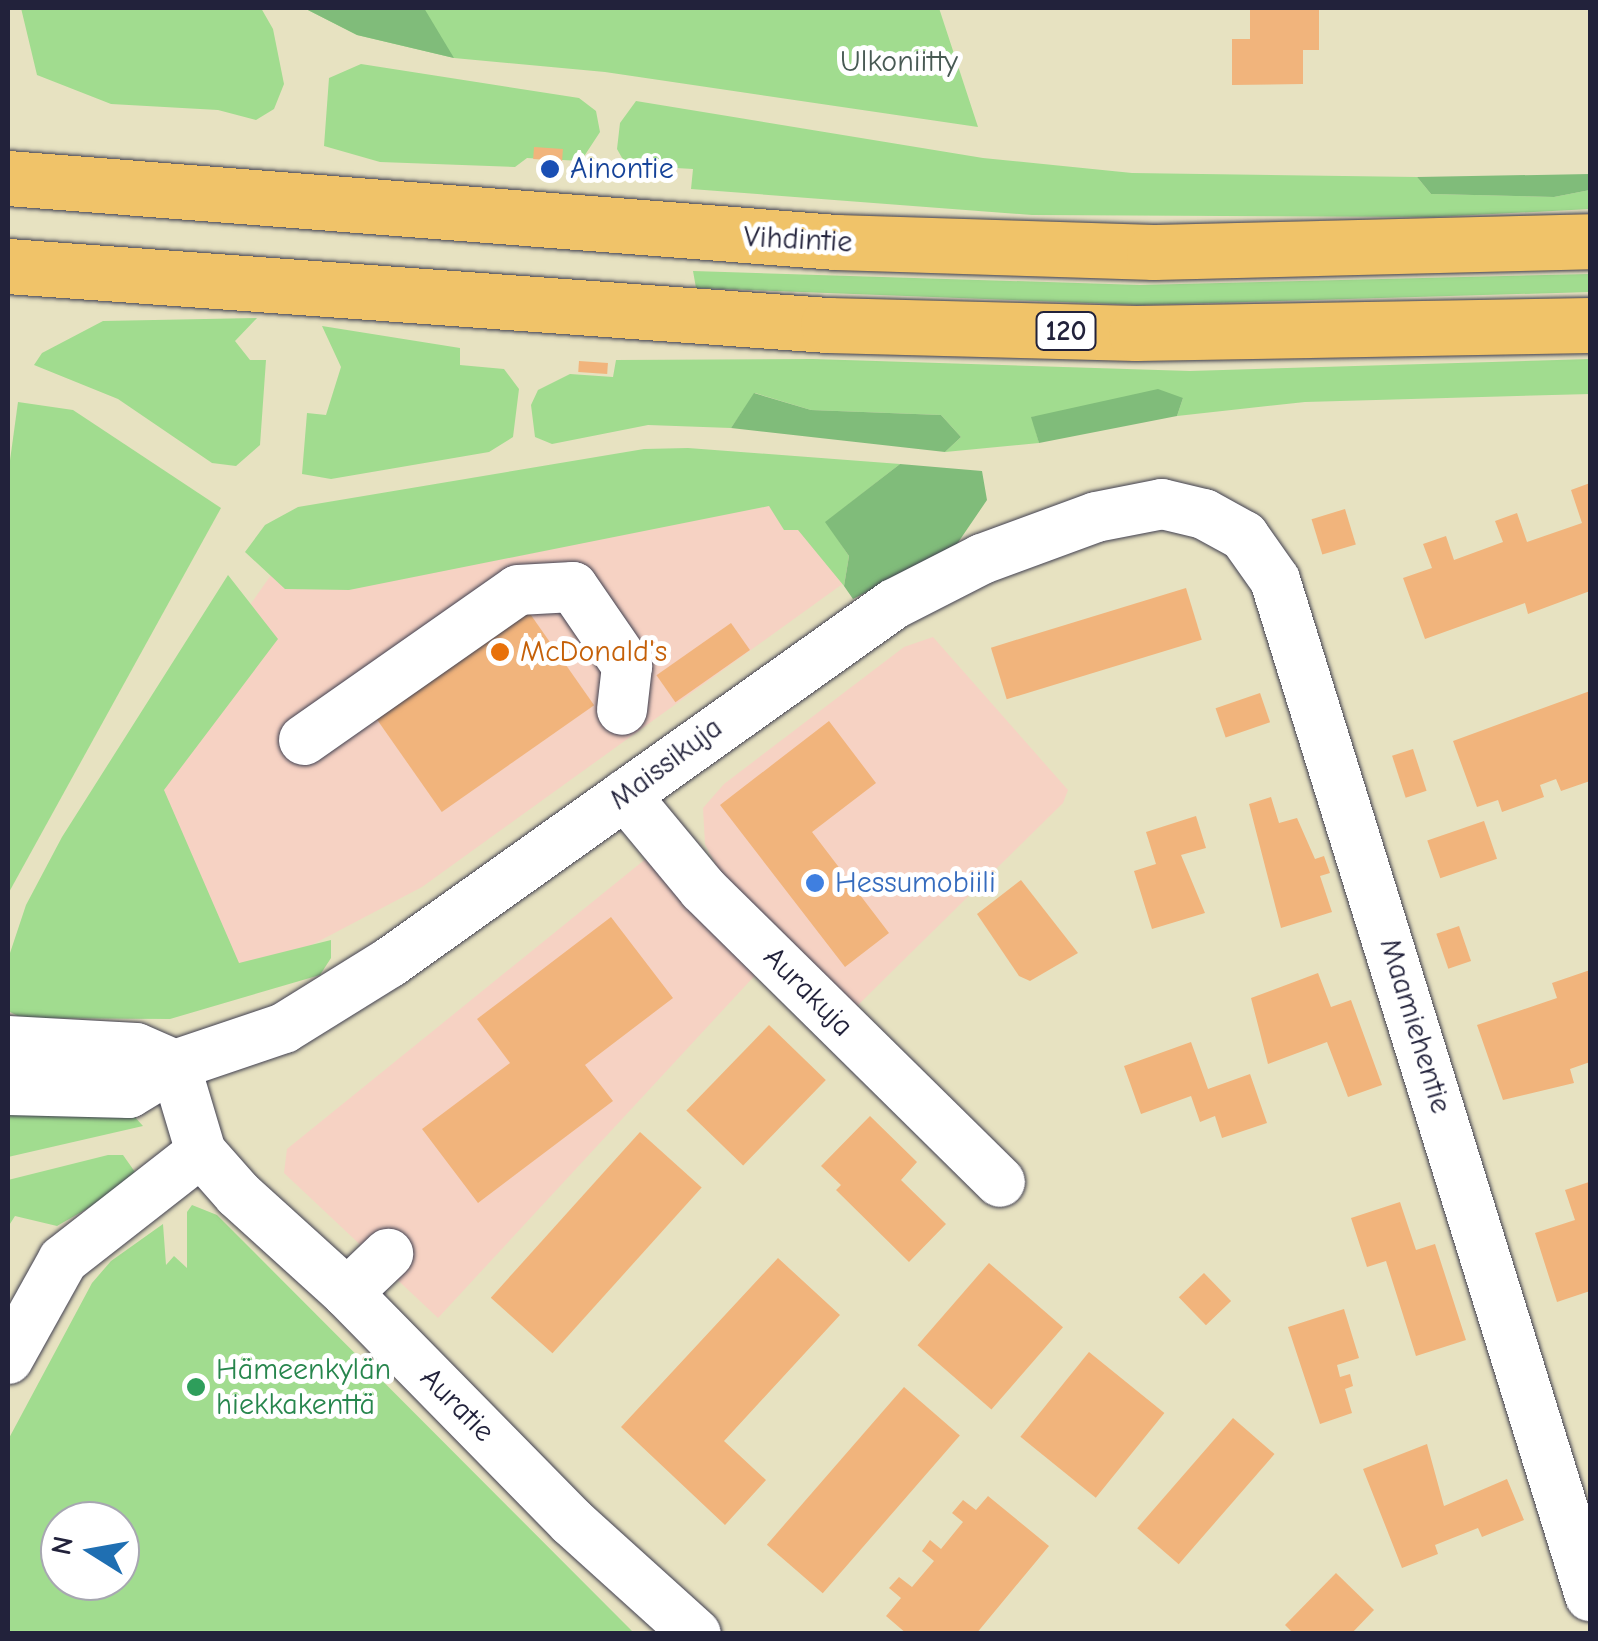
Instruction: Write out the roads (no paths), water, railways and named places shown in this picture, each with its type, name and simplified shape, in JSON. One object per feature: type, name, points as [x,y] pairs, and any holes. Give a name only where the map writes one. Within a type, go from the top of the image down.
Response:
[{"type":"main road","name":"Vihdintie","points":[[8,178],[836,242],[1154,252],[1590,241]]},
{"type":"main road","name":"120","points":[[8,266],[828,325],[1136,333],[1590,325]]},
{"type":"street","name":"Maissikuja","points":[[8,1090],[129,1093],[175,1065],[284,1028],[389,963],[894,604],[982,559],[1096,517],[1176,505]]},
{"type":"street","name":"Maamiehentie","points":[[1176,505],[1244,536],[1274,580],[1590,1596]]},
{"type":"street","points":[[304,740],[518,590],[573,587],[627,666],[622,710]]},
{"type":"street","name":"Aurakuja","points":[[625,794],[704,888],[1000,1182]]},
{"type":"street","points":[[8,1040],[136,1048],[175,1065]]},
{"type":"street","name":"Auratie","points":[[175,1065],[201,1152],[572,1522],[696,1634]]},
{"type":"street","points":[[8,1359],[63,1260],[201,1152]]},
{"type":"street","points":[[347,1294],[388,1254]]},
{"type":"place","name":"Ainontie","points":[[550,169]]},
{"type":"place","name":"McDonald's","points":[[500,652]]},
{"type":"place","name":"Hessumobiili","points":[[815,883]]},
{"type":"place","name":"Hämeenkylän hiekkakenttä","points":[[196,1387]]},
{"type":"park label","name":"Ulkoniitty","points":[[899,62]]}]
